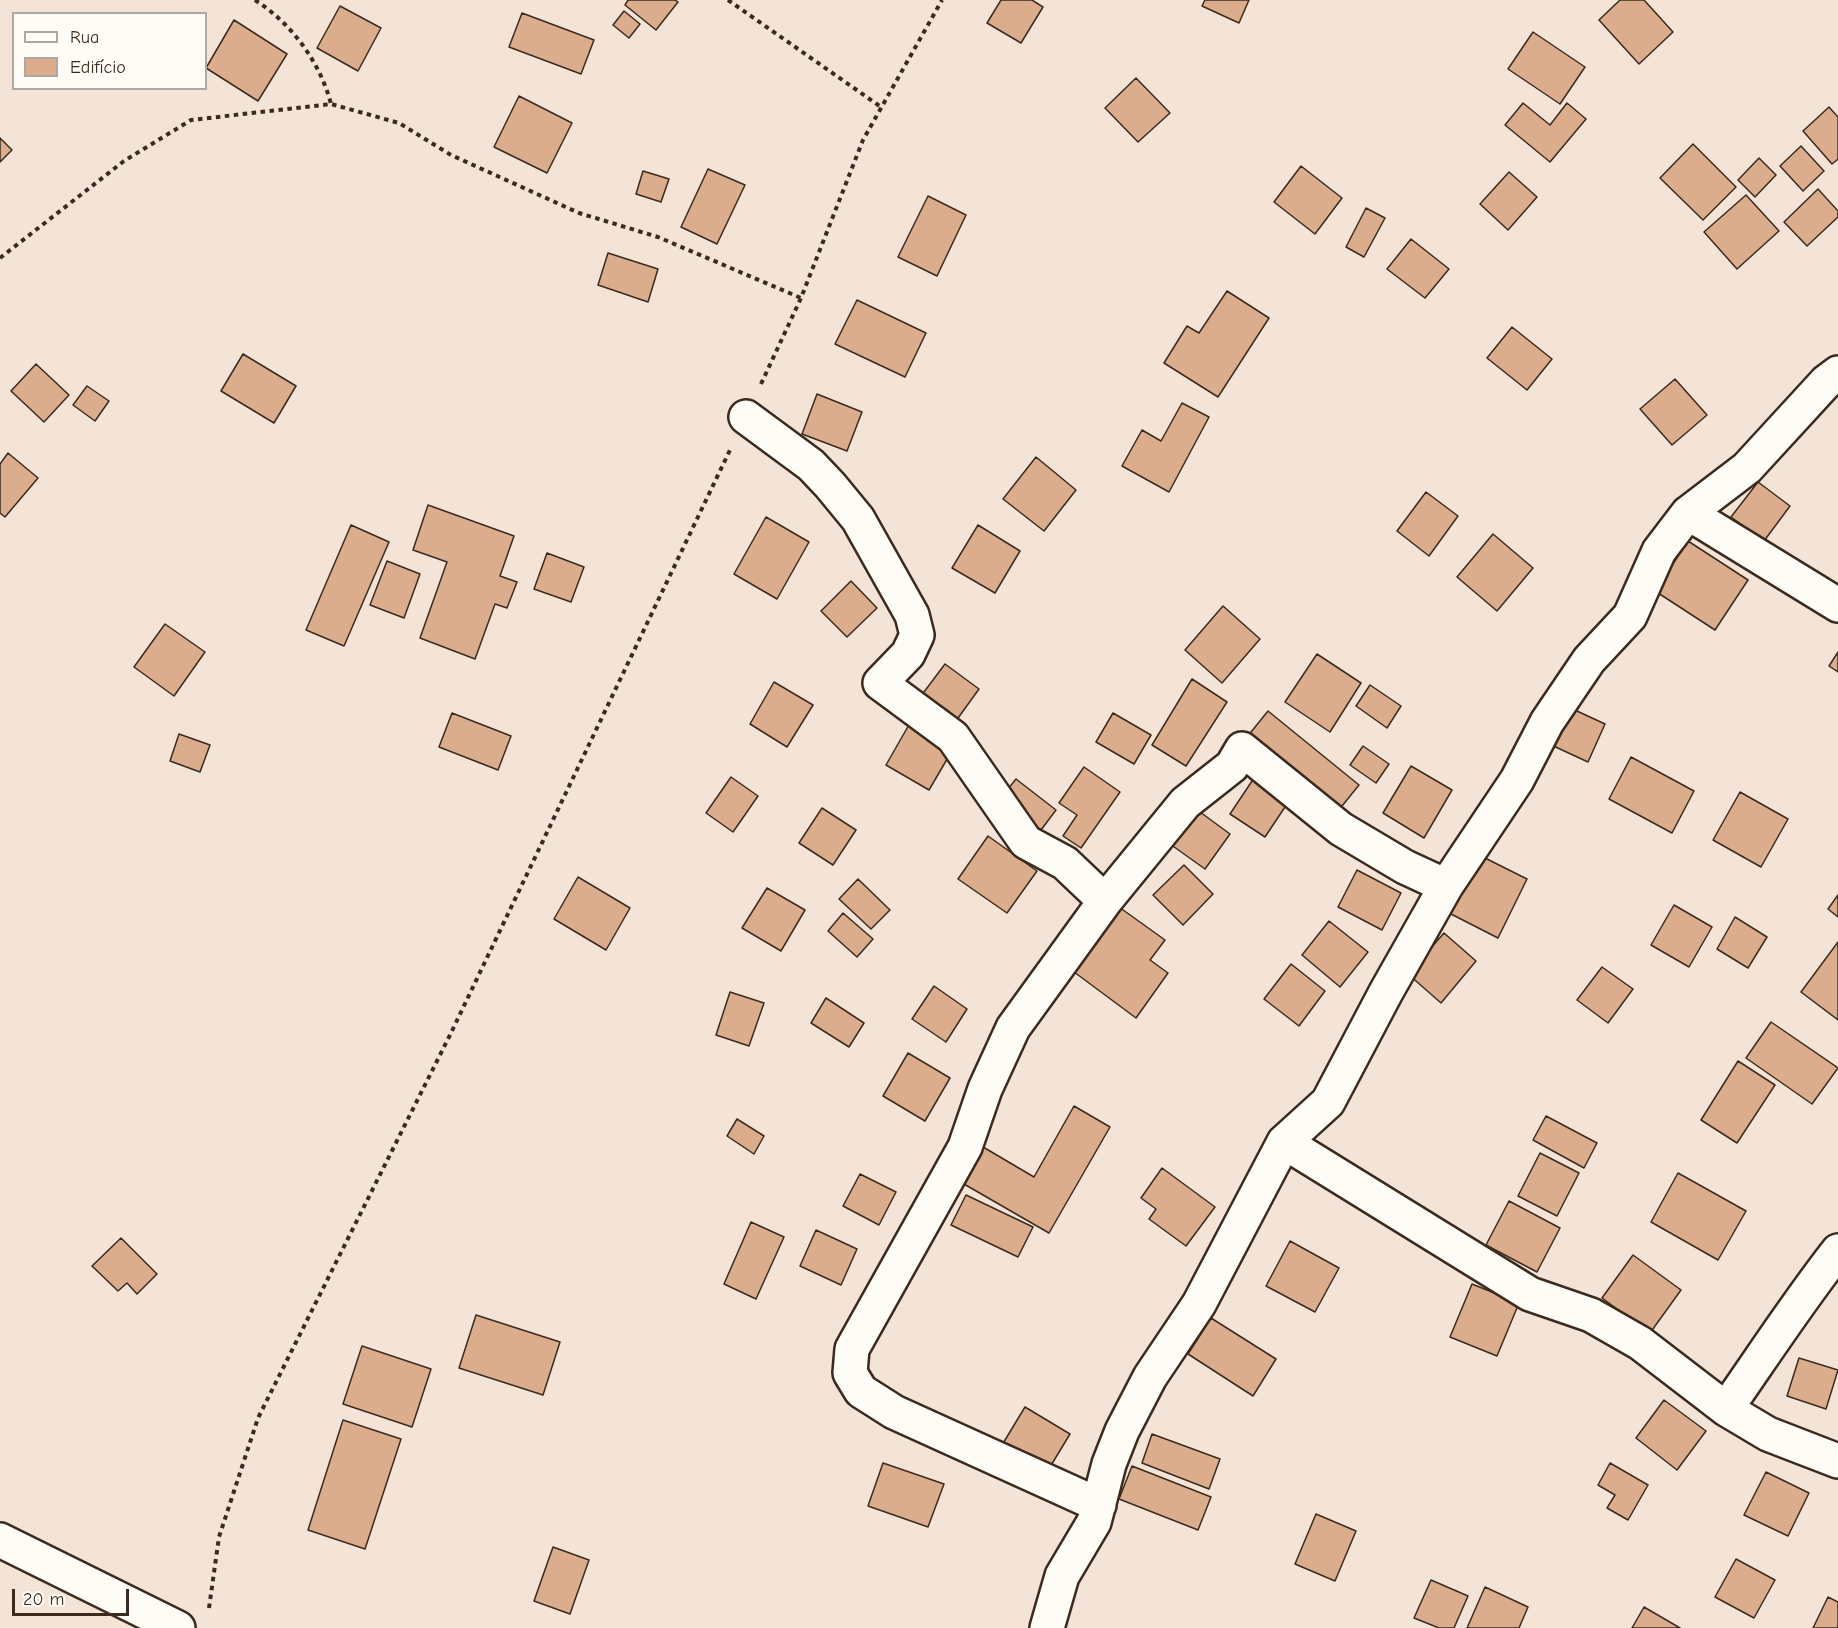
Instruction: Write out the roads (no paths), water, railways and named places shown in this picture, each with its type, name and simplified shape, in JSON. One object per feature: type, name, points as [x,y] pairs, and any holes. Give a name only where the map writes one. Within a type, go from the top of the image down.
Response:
[{"type":"street","points":[[1047,1628],[1062,1576],[1094,1522],[1109,1464],[1122,1431],[1150,1377],[1199,1304],[1284,1142],[1329,1102],[1386,992],[1446,886],[1517,780],[1547,722],[1589,660],[1630,616],[1659,551],[1688,513],[1747,468],[1826,382],[1838,373]]},
{"type":"street","points":[[746,417],[811,465],[830,485],[858,519],[912,615],[917,635],[908,654],[880,683],[952,737],[1026,842],[1065,863],[1105,901]]},
{"type":"street","points":[[1688,513],[1838,605]]},
{"type":"street","points":[[1099,1505],[894,1412],[861,1391],[850,1373],[852,1349],[965,1147],[985,1089],[1013,1028],[1105,901],[1185,803],[1232,766],[1242,749],[1341,829],[1405,867],[1446,886]]},
{"type":"street","points":[[1284,1142],[1530,1294],[1591,1315],[1640,1343],[1726,1409],[1768,1434],[1838,1461]]},
{"type":"street","points":[[1726,1409],[1796,1306],[1838,1251]]},
{"type":"street","points":[[0,1540],[193,1622]]}]
